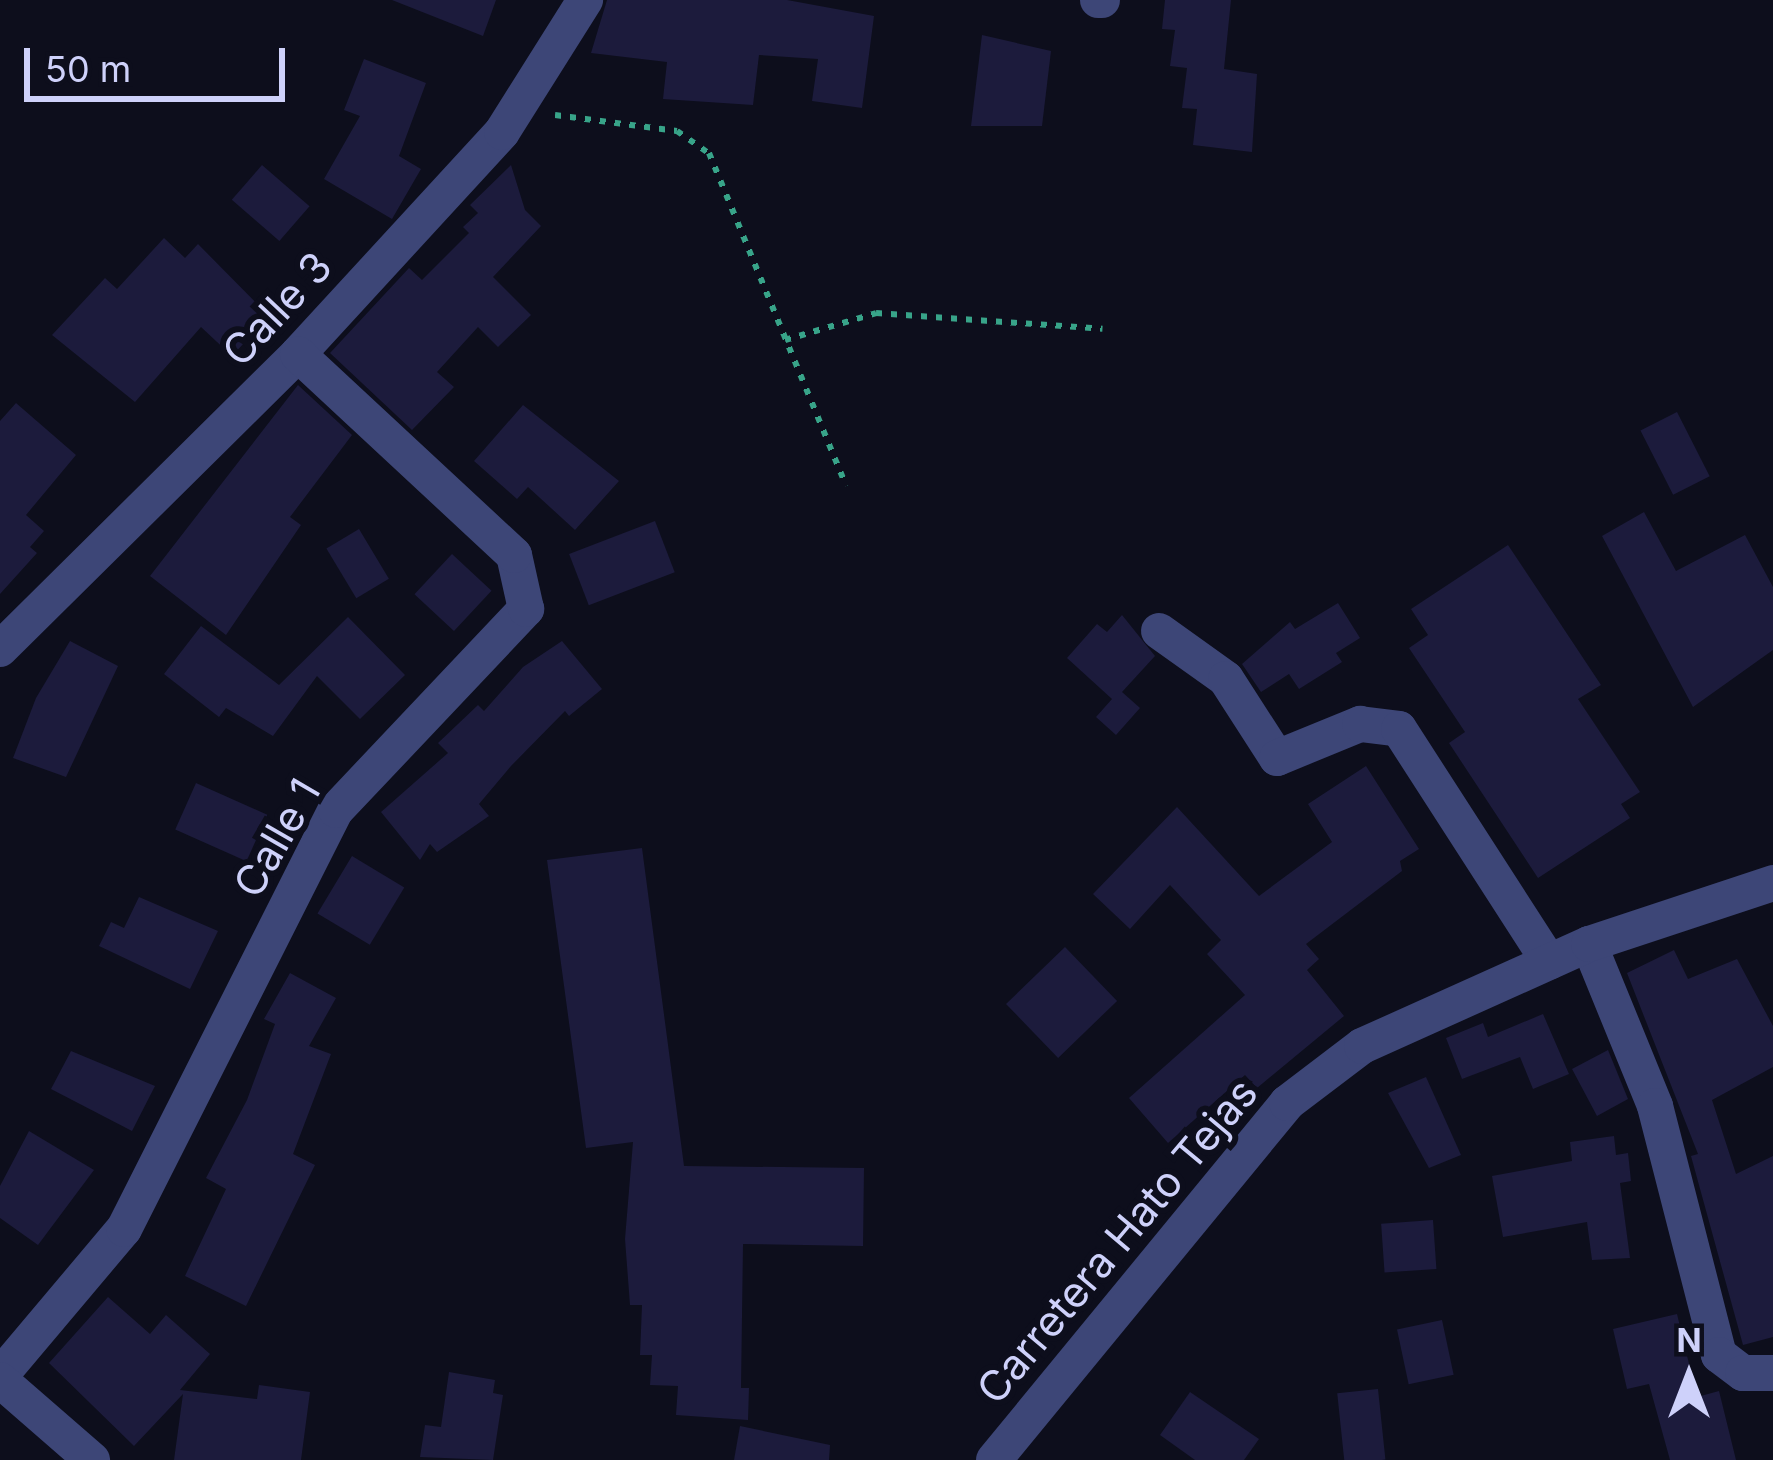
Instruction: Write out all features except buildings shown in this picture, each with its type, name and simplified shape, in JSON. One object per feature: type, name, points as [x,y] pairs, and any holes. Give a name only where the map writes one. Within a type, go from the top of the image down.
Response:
[{"type":"street","name":"Calle 3","points":[[0,649],[298,354],[516,110],[585,0]]},
{"type":"street","name":"Calle 1","points":[[0,1378],[124,1229],[336,810],[526,609],[514,554],[298,354]]},
{"type":"street","points":[[1159,631],[1226,680],[1277,758],[1360,724],[1399,729],[1550,962]]},
{"type":"street","name":"Carretera Hato Tejas","points":[[994,1460],[1287,1102],[1363,1046],[1589,944],[1773,883]]},
{"type":"street","points":[[1589,944],[1655,1106],[1719,1355],[1743,1373],[1773,1373]]},
{"type":"street","points":[[0,1378],[92,1460]]},
{"type":"path","points":[[516,110],[677,131],[710,153],[846,486]]},
{"type":"path","points":[[785,340],[876,313],[1102,329]]}]
